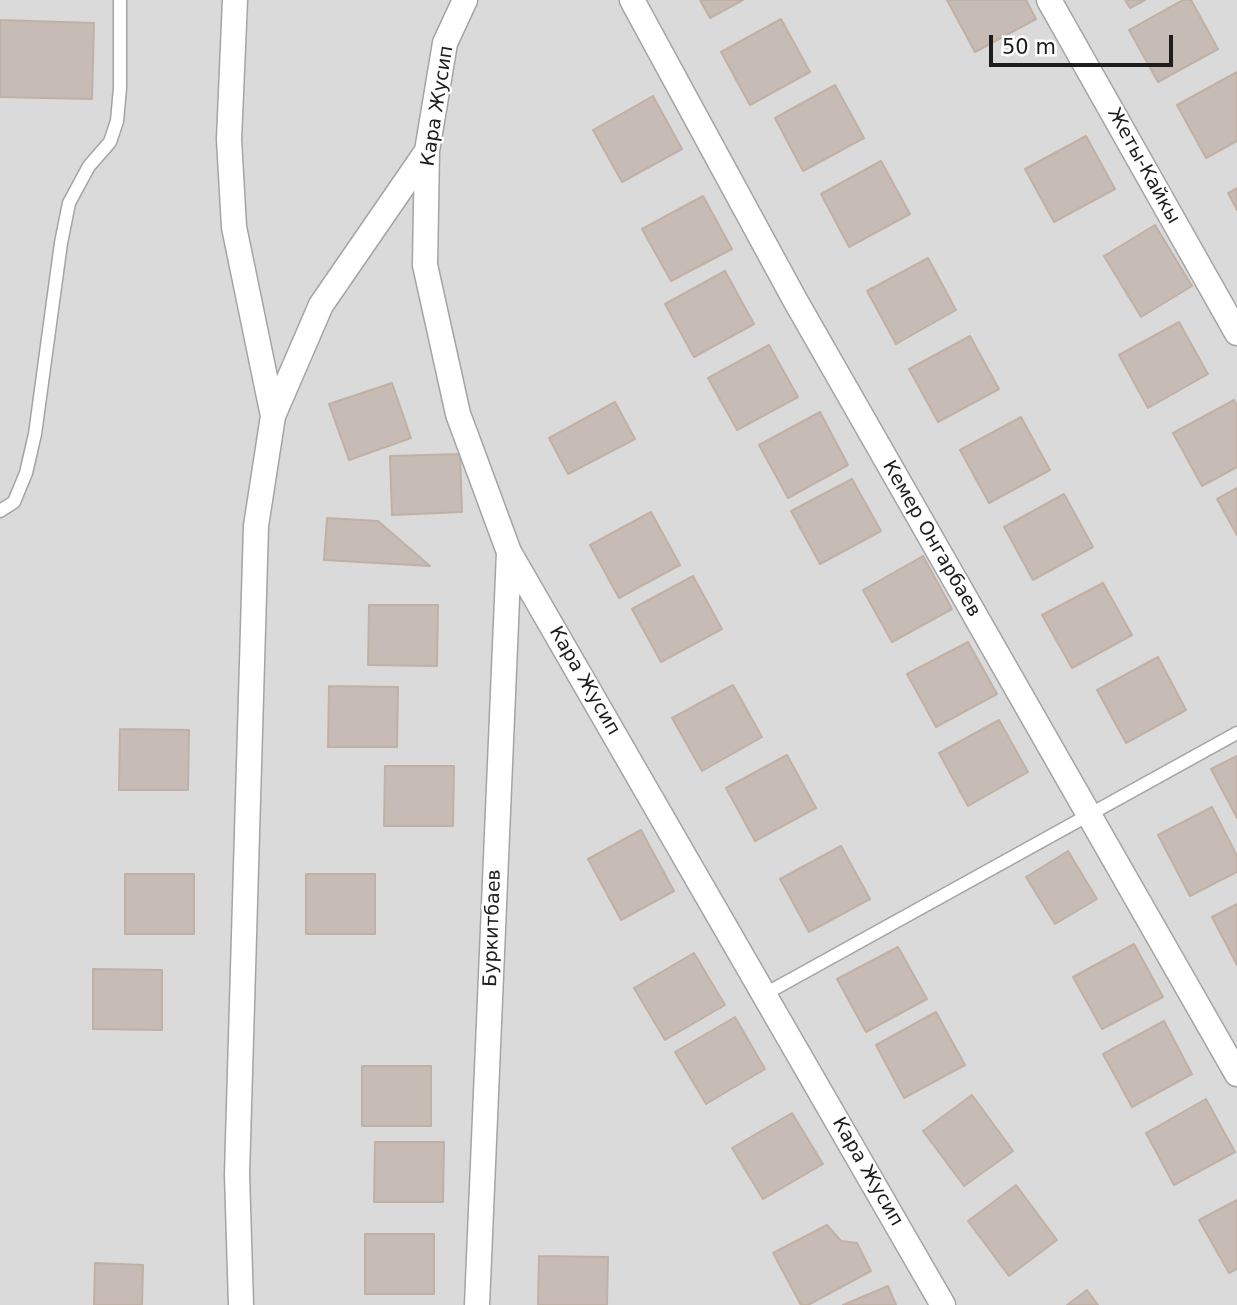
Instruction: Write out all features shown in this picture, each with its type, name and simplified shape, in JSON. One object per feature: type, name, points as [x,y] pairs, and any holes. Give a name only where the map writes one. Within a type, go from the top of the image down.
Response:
[{"type":"street","points":[[235,0],[229,139],[234,227],[273,416]]},
{"type":"street","name":"Кара Жусип","points":[[465,0],[445,43],[427,151],[425,265],[458,414],[509,552],[943,1305]]},
{"type":"street","name":"Кемер Онгарбаев","points":[[632,0],[795,300],[1237,1074]]},
{"type":"street","name":"Жеты-Кайкы","points":[[1049,0],[1237,333]]},
{"type":"street","points":[[241,1305],[237,1174],[256,526],[273,416],[321,306],[427,151]]},
{"type":"street","name":"Буркитбаев","points":[[477,1305],[509,552]]},
{"type":"lane","points":[[0,511],[14,502],[26,473],[35,435],[61,243],[69,203],[89,166],[110,142],[117,121],[120,88],[120,0]]},
{"type":"lane","points":[[765,994],[1237,733]]},
{"type":"shaded area","points":[[0,0],[1237,0],[1237,1305],[0,1305]]},
{"type":"building","points":[[700,0],[743,0],[710,18]]},
{"type":"building","points":[[947,0],[1026,0],[1036,19],[975,52]]},
{"type":"building","points":[[1125,0],[1145,0],[1130,8]]},
{"type":"building","points":[[1183,0],[1191,0],[1218,49],[1158,82],[1129,30]]},
{"type":"building","points":[[781,19],[810,72],[750,105],[721,52]]},
{"type":"building","points":[[0,20],[94,23],[92,99],[0,97]]},
{"type":"building","points":[[1237,72],[1237,141],[1206,158],[1177,105]]},
{"type":"building","points":[[835,85],[864,138],[803,171],[775,118]]},
{"type":"building","points":[[653,96],[682,149],[622,182],[593,130]]},
{"type":"building","points":[[1086,136],[1115,189],[1054,222],[1025,169]]},
{"type":"building","points":[[881,161],[910,214],[849,247],[821,194]]},
{"type":"building","points":[[1237,188],[1237,210],[1228,193]]},
{"type":"building","points":[[703,196],[732,249],[671,281],[642,229]]},
{"type":"building","points":[[1155,225],[1192,286],[1141,317],[1104,256]]},
{"type":"building","points":[[928,258],[956,310],[896,344],[867,291]]},
{"type":"building","points":[[725,271],[754,324],[694,357],[665,304]]},
{"type":"building","points":[[1179,322],[1208,374],[1148,408],[1119,355]]},
{"type":"building","points":[[970,336],[999,389],[938,422],[909,369]]},
{"type":"building","points":[[769,345],[798,397],[737,430],[708,378]]},
{"type":"building","points":[[392,383],[411,438],[349,460],[329,404]]},
{"type":"building","points":[[1234,400],[1237,406],[1237,467],[1202,486],[1173,433]]},
{"type":"building","points":[[615,402],[635,439],[568,474],[549,438]]},
{"type":"building","points":[[820,412],[848,465],[788,498],[759,445]]},
{"type":"building","points":[[1021,417],[1050,470],[989,503],[960,450]]},
{"type":"building","points":[[460,454],[462,512],[392,515],[390,456]]},
{"type":"building","points":[[852,479],[881,531],[820,564],[791,511]]},
{"type":"building","points":[[1237,488],[1237,535],[1217,499]]},
{"type":"building","points":[[1064,494],[1093,547],[1033,580],[1004,527]]},
{"type":"building","points":[[651,512],[680,565],[619,598],[590,545]]},
{"type":"building","points":[[327,518],[378,521],[430,566],[324,560]]},
{"type":"building","points":[[923,556],[952,609],[892,642],[863,590]]},
{"type":"building","points":[[693,576],[722,629],[661,662],[632,609]]},
{"type":"building","points":[[1103,583],[1132,635],[1072,668],[1042,615]]},
{"type":"building","points":[[369,605],[438,605],[437,666],[368,665]]},
{"type":"building","points":[[968,642],[997,694],[936,727],[907,674]]},
{"type":"building","points":[[1158,657],[1186,710],[1126,743],[1097,690]]},
{"type":"building","points":[[733,685],[762,737],[702,771],[672,718]]},
{"type":"building","points":[[329,686],[398,687],[397,747],[328,747]]},
{"type":"building","points":[[999,720],[1028,772],[968,806],[939,753]]},
{"type":"building","points":[[120,729],[189,730],[188,790],[119,790]]},
{"type":"building","points":[[787,755],[816,808],[755,841],[726,788]]},
{"type":"building","points":[[1237,756],[1237,818],[1211,769]]},
{"type":"building","points":[[385,766],[454,766],[453,826],[384,826]]},
{"type":"building","points":[[1212,807],[1237,856],[1237,872],[1190,896],[1158,835]]},
{"type":"building","points":[[641,830],[674,891],[621,920],[588,859]]},
{"type":"building","points":[[841,846],[870,899],[809,932],[780,879]]},
{"type":"building","points":[[1068,851],[1097,899],[1055,924],[1026,877]]},
{"type":"building","points":[[125,874],[194,874],[194,934],[125,934]]},
{"type":"building","points":[[306,874],[375,874],[375,934],[306,934]]},
{"type":"building","points":[[1237,904],[1237,965],[1212,917]]},
{"type":"building","points":[[1134,944],[1163,997],[1102,1029],[1073,977]]},
{"type":"building","points":[[898,947],[927,999],[866,1032],[837,979]]},
{"type":"building","points":[[694,953],[725,1005],[665,1040],[634,988]]},
{"type":"building","points":[[93,969],[162,970],[162,1030],[93,1029]]},
{"type":"building","points":[[936,1012],[965,1065],[904,1098],[876,1045]]},
{"type":"building","points":[[735,1017],[765,1069],[706,1104],[675,1052]]},
{"type":"building","points":[[1164,1021],[1192,1074],[1132,1107],[1103,1054]]},
{"type":"building","points":[[362,1066],[431,1066],[431,1126],[362,1126]]},
{"type":"building","points":[[972,1095],[1013,1151],[964,1186],[923,1131]]},
{"type":"building","points":[[1206,1099],[1235,1152],[1174,1185],[1146,1133]]},
{"type":"building","points":[[792,1113],[823,1164],[763,1199],[732,1148]]},
{"type":"building","points":[[375,1142],[444,1142],[443,1202],[374,1202]]},
{"type":"building","points":[[1016,1185],[1057,1240],[1009,1276],[968,1221]]},
{"type":"building","points":[[1237,1200],[1237,1269],[1229,1273],[1199,1220]]},
{"type":"building","points":[[827,1225],[841,1241],[857,1243],[871,1271],[808,1305],[801,1305],[773,1253]]},
{"type":"building","points":[[365,1234],[434,1234],[434,1294],[365,1294]]},
{"type":"building","points":[[539,1256],[608,1257],[607,1305],[538,1305]]},
{"type":"building","points":[[95,1263],[143,1265],[142,1305],[94,1305]]},
{"type":"building","points":[[888,1286],[896,1305],[843,1305]]},
{"type":"building","points":[[1087,1290],[1098,1305],[1067,1305]]}]
